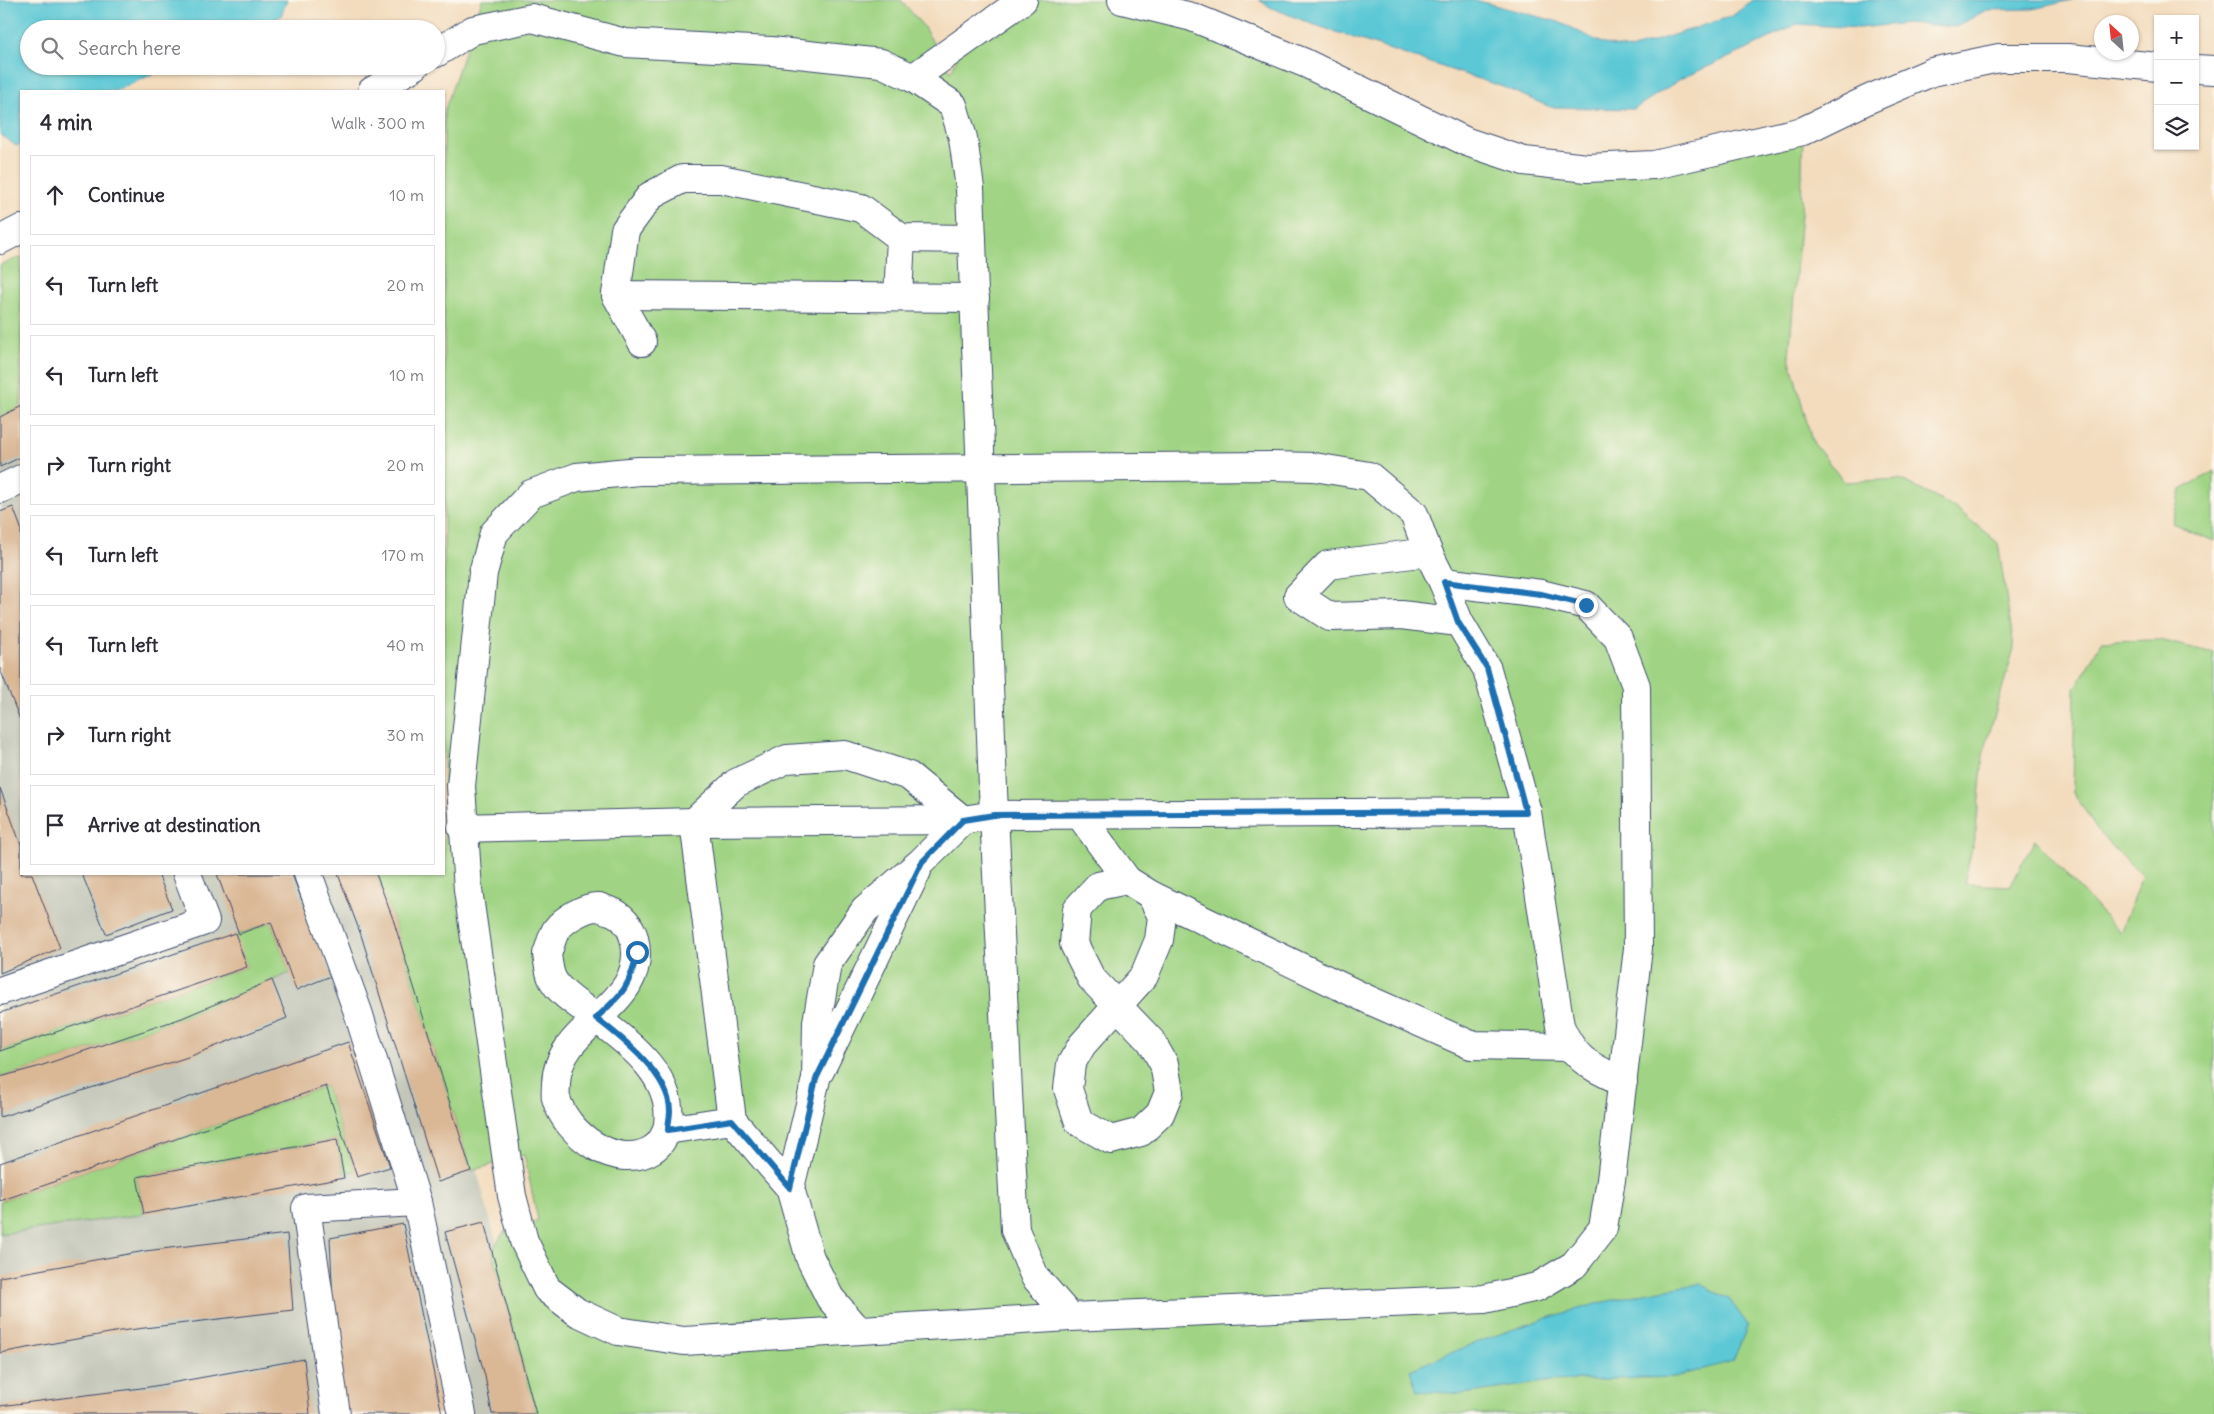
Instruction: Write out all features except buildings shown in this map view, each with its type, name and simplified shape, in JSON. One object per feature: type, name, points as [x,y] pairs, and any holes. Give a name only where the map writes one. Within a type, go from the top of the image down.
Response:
[{"type":"lane","points":[[913,78],[1023,0]]},
{"type":"lane","points":[[1122,0],[1192,18],[1305,63],[1467,142],[1524,161],[1587,168],[1654,164],[1803,131],[1869,98],[1932,72],[1999,58],[2068,58],[2154,67]]},
{"type":"lane","points":[[445,47],[473,30],[532,18],[625,43],[771,51],[881,63],[913,78],[953,105],[964,146],[970,188],[994,815],[1015,1230],[1035,1277],[1070,1317]]},
{"type":"lane","points":[[2199,69],[2214,70]]},
{"type":"lane","points":[[374,90],[399,75]]},
{"type":"lane","points":[[642,342],[616,295],[625,230],[650,196],[682,179],[721,179],[861,208],[901,238],[972,239]]},
{"type":"lane","points":[[0,240],[20,230]]},
{"type":"lane","points":[[898,297],[901,238]]},
{"type":"lane","points":[[0,246],[20,250]]},
{"type":"lane","points":[[616,295],[975,298]]},
{"type":"lane","points":[[1444,582],[1541,594],[1586,605],[1618,638],[1636,686],[1638,948],[1623,1082],[1611,1180],[1603,1228],[1574,1265],[1537,1287],[1484,1299],[1070,1317],[684,1341],[618,1331],[578,1312],[547,1289],[524,1241],[512,1196],[468,890],[462,828],[461,786],[483,573],[494,533],[531,494],[577,477],[639,471],[982,470],[1273,466],[1314,467],[1369,476],[1414,514],[1428,552],[1444,582],[1458,622],[1487,668],[1526,812],[1560,1026],[1569,1047],[1586,1064],[1623,1082]]},
{"type":"lane","points":[[0,489],[20,479]]},
{"type":"lane","points":[[1428,552],[1328,565],[1298,596],[1330,617],[1401,615],[1458,622]]},
{"type":"lane","points":[[694,822],[736,783],[787,759],[844,755],[909,776],[963,820]]},
{"type":"lane","points":[[462,828],[694,822],[963,820],[994,815],[1526,812]]},
{"type":"lane","points":[[1080,815],[1127,880],[1151,895],[1369,1000],[1470,1045],[1569,1047]]},
{"type":"lane","points":[[790,1188],[816,1079],[817,1022],[827,964],[865,910],[922,862],[963,820]]},
{"type":"lane","points":[[694,822],[732,1120],[790,1188],[810,1258],[830,1298],[858,1330]]},
{"type":"lane","points":[[816,1079],[922,862]]},
{"type":"lane","points":[[0,992],[205,921],[187,875]]},
{"type":"lane","points":[[308,875],[358,1012],[417,1202],[462,1414]]},
{"type":"lane","points":[[1127,880],[1098,886],[1077,909],[1074,944],[1091,978],[1117,1008],[1151,1041],[1164,1064],[1169,1092],[1160,1114],[1141,1132],[1111,1140],[1079,1122],[1068,1089],[1071,1064],[1078,1051],[1117,1008],[1144,976],[1158,940],[1162,916],[1151,895]]},
{"type":"lane","points":[[668,1130],[670,1109],[661,1082],[622,1037],[596,1018],[571,1043],[556,1070],[556,1098],[571,1126],[589,1142],[616,1156],[643,1156],[658,1146],[668,1130],[732,1120]]},
{"type":"lane","points":[[336,1414],[306,1208],[417,1202]]},
{"type":"shaded area","points":[[20,258],[20,875],[393,875],[405,907],[543,1414],[0,1414],[0,268]]},
{"type":"green space","points":[[482,0],[901,0],[923,26],[951,72],[970,24],[1023,0],[1122,0],[1467,142],[1587,168],[1803,131],[1801,214],[1789,356],[1812,441],[1844,482],[1900,479],[1957,509],[1998,543],[2014,648],[1983,755],[1976,830],[1964,884],[2010,886],[2035,840],[2120,933],[2142,876],[2101,835],[2073,792],[2075,689],[2102,641],[2159,640],[2214,653],[2214,1414],[536,1414],[492,1251],[503,1233],[538,1220],[524,1155],[471,1171],[393,919],[376,875],[445,875],[445,109]]},
{"type":"green space","points":[[20,257],[20,407],[0,417],[0,265]]},
{"type":"green space","points":[[2214,471],[2214,541],[2172,523],[2181,490]]},
{"type":"green space","points":[[271,922],[290,973],[182,1018],[37,1067],[0,1077],[0,1051],[247,967],[235,936]]},
{"type":"green space","points":[[326,1086],[355,1171],[344,1173],[337,1139],[137,1177],[144,1214],[0,1234],[0,1201]]},
{"type":"water","points":[[0,0],[287,0],[281,16],[273,20],[20,20],[20,75],[151,75],[117,90],[20,90],[20,144],[16,146],[0,134]]},
{"type":"water","points":[[1259,0],[1475,0],[1559,22],[1604,44],[1630,49],[1732,16],[1753,0],[2072,0],[2033,9],[1986,10],[1956,27],[1908,23],[1859,28],[1797,24],[1746,50],[1682,78],[1634,109],[1550,107],[1503,87],[1312,24],[1272,8]]},
{"type":"water","points":[[1701,1284],[1729,1299],[1748,1325],[1733,1361],[1674,1377],[1552,1381],[1463,1394],[1417,1391],[1410,1370],[1480,1341],[1552,1316],[1589,1306],[1626,1297]]},
{"type":"route","points":[[637,952],[632,977],[622,993],[596,1018],[622,1037],[661,1082],[670,1109],[668,1130],[732,1120],[790,1188],[816,1079],[922,862],[963,820],[994,815],[1526,812],[1487,668],[1458,622],[1444,582],[1541,594],[1586,605]]}]
